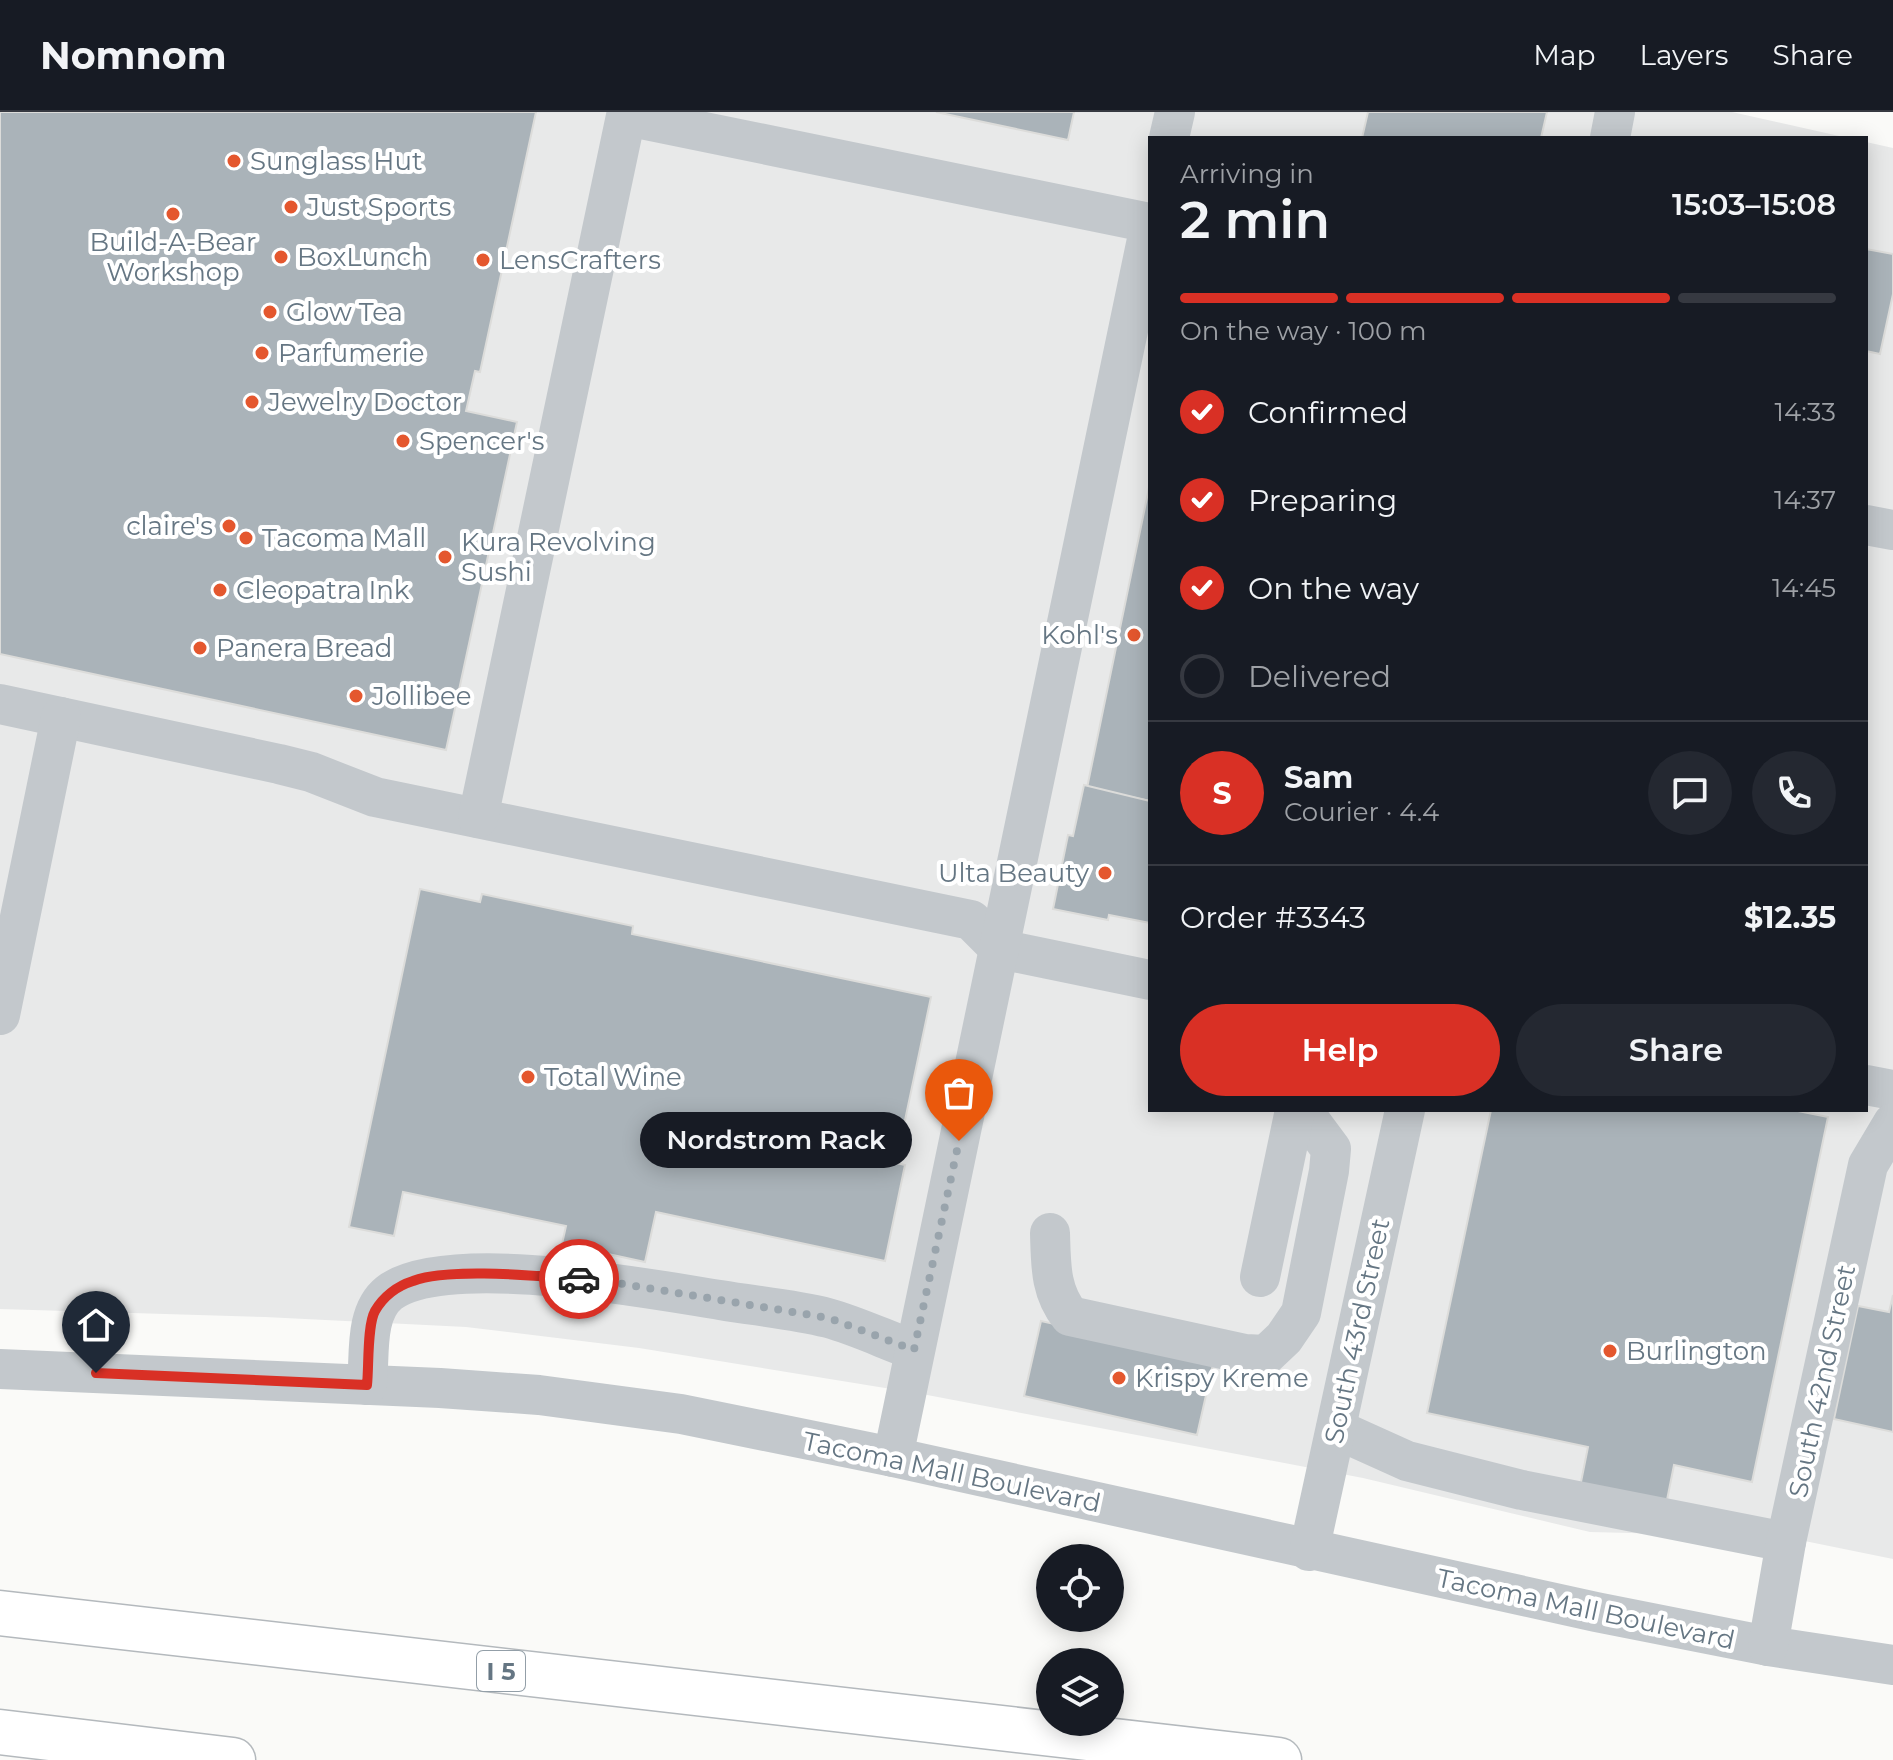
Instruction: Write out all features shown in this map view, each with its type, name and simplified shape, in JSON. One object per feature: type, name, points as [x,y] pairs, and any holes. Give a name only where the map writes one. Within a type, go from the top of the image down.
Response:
[{"type":"highway","name":"I 5","points":[[0,1613],[1279,1760]]},
{"type":"highway","points":[[0,1732],[233,1760]]},
{"type":"street","points":[[1169,136],[1175,112]]},
{"type":"street","points":[[1610,136],[1615,112]]},
{"type":"street","points":[[478,818],[626,116],[1148,224]]},
{"type":"street","points":[[893,1457],[1148,234]]},
{"type":"street","points":[[1868,525],[1893,530]]},
{"type":"street","points":[[0,704],[279,764],[311,772],[375,797],[971,920],[1000,949],[1148,980]]},
{"type":"street","points":[[0,1015],[61,717]]},
{"type":"street","points":[[1868,1085],[1893,1090]]},
{"type":"street","points":[[1260,1277],[1295,1112]]},
{"type":"street","points":[[1050,1233],[1051,1278],[1060,1304],[1070,1316],[1245,1354],[1266,1355],[1284,1338],[1301,1313],[1329,1171],[1331,1149],[1303,1112]]},
{"type":"street","name":"South 43rd Street","points":[[1309,1551],[1405,1112]]},
{"type":"street","name":"South 42nd Street","points":[[1768,1646],[1786,1542],[1868,1165],[1893,1123]]},
{"type":"street","points":[[367,1385],[373,1314],[388,1294],[413,1280],[439,1276],[527,1275],[605,1281],[829,1318],[914,1350]]},
{"type":"street","name":"Tacoma Mall Boulevard","points":[[0,1369],[539,1395],[681,1414],[893,1457],[1596,1612],[1768,1646],[1893,1665]]},
{"type":"street","points":[[1336,1429],[1407,1461],[1508,1486],[1786,1542]]},
{"type":"shaded area","points":[[0,112],[1732,112],[1839,136],[1148,136],[1148,1112],[1868,1112],[1868,142],[1893,148],[1893,1559],[1785,1537],[1590,1532],[1363,1478],[922,1394],[639,1348],[466,1327],[0,1309]]},
{"type":"building","name":"Tacoma Mall","points":[[0,112],[536,112],[480,372],[475,371],[466,411],[517,422],[446,750],[0,654]]},
{"type":"building","points":[[936,112],[1074,112],[1068,140]]},
{"type":"building","points":[[1368,112],[1547,112],[1541,136],[1362,136]]},
{"type":"building","points":[[1868,249],[1893,254],[1893,294],[1880,354],[1868,351]]},
{"type":"building","name":"Kohl's","points":[[1148,493],[1148,801],[1087,788]]},
{"type":"building","name":"Ulta Beauty","points":[[1084,785],[1148,801],[1148,923],[1109,915],[1108,920],[1053,909],[1068,835],[1073,836]]},
{"type":"building","points":[[420,889],[480,902],[482,894],[633,926],[632,934],[931,997],[896,1163],[905,1165],[885,1261],[656,1212],[645,1262],[562,1244],[566,1226],[403,1192],[394,1236],[349,1227]]},
{"type":"building","name":"Burlington","points":[[1491,1112],[1803,1112],[1828,1117],[1752,1482],[1674,1465],[1666,1505],[1580,1487],[1588,1447],[1427,1413]]},
{"type":"building","points":[[1893,1295],[1893,1432],[1834,1419],[1858,1306],[1889,1312]]},
{"type":"building","name":"Krispy Kreme","points":[[1041,1321],[1214,1360],[1197,1435],[1024,1396]]},
{"type":"way so far","points":[[579,1279],[829,1318],[914,1350],[959,1141]]},
{"type":"place","name":"Sunglass Hut","points":[[234,161]]},
{"type":"place","name":"Just Sports","points":[[291,207]]},
{"type":"place","name":"Build-A-Bear Workshop","points":[[173,214]]},
{"type":"place","name":"BoxLunch","points":[[281,257]]},
{"type":"place","name":"LensCrafters","points":[[483,260]]},
{"type":"place","name":"Glow Tea","points":[[270,312]]},
{"type":"place","name":"Parfumerie","points":[[262,353]]},
{"type":"place","name":"Jewelry Doctor","points":[[252,402]]},
{"type":"place","name":"Spencer's","points":[[403,441]]},
{"type":"place","name":"claire's","points":[[229,526]]},
{"type":"place","name":"Tacoma Mall","points":[[246,538]]},
{"type":"place","name":"Kura Revolving Sushi","points":[[445,557]]},
{"type":"place","name":"Cleopatra Ink","points":[[220,590]]},
{"type":"place","name":"Kohl's","points":[[1134,635]]},
{"type":"place","name":"Panera Bread","points":[[200,648]]},
{"type":"place","name":"Jollibee","points":[[356,696]]},
{"type":"place","name":"Ulta Beauty","points":[[1105,873]]},
{"type":"place","name":"Total Wine","points":[[528,1077]]},
{"type":"place","name":"Nordstrom Rack","points":[[959,1141]]},
{"type":"place","name":"Burlington","points":[[1610,1351]]},
{"type":"place","name":"Krispy Kreme","points":[[1119,1378]]},
{"type":"route","points":[[96,1373],[367,1385],[373,1314],[388,1294],[413,1280],[474,1275],[579,1279]]}]
